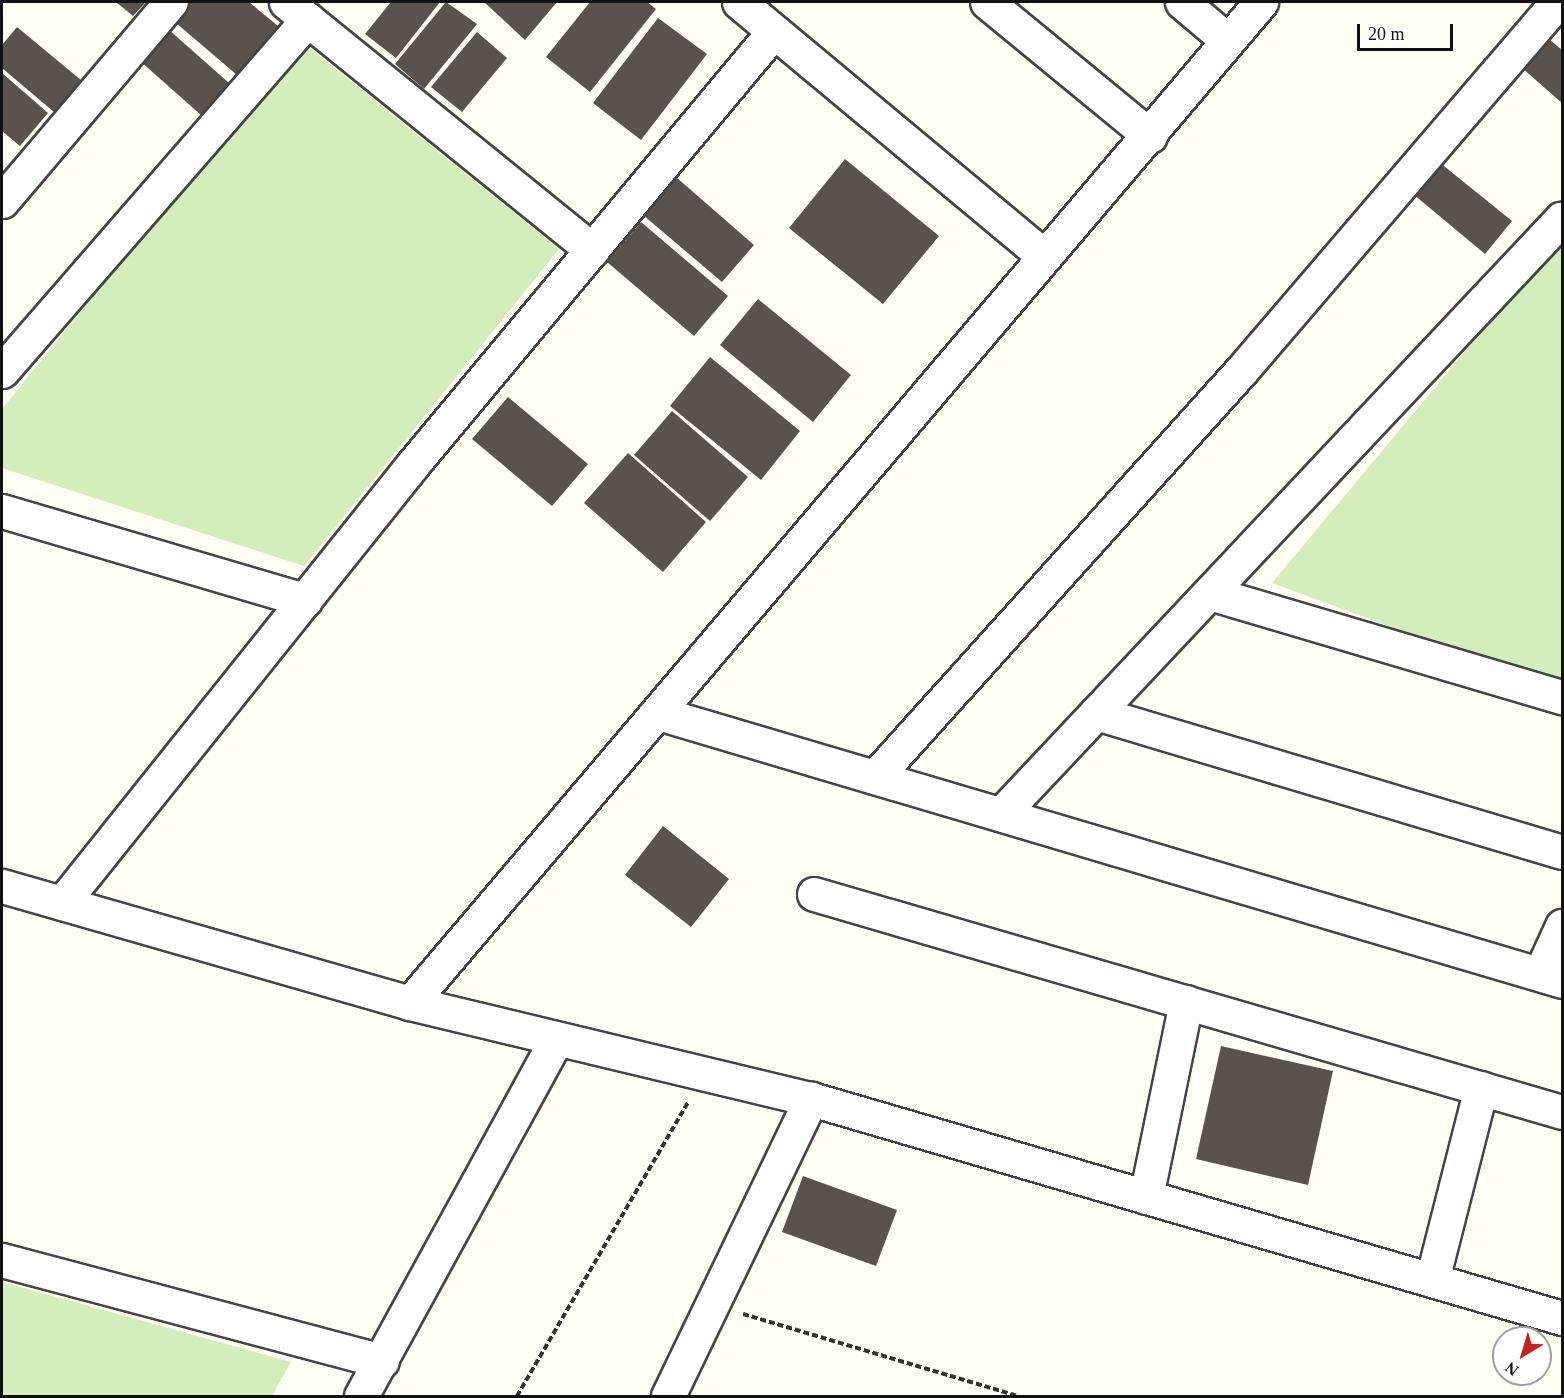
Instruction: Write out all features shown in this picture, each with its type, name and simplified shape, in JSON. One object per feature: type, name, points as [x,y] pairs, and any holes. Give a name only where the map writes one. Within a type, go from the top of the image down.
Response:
[{"type":"street","points":[[2,201],[171,2]]},
{"type":"street","points":[[739,2],[1043,255]]},
{"type":"street","points":[[987,2],[1150,136]]},
{"type":"street","points":[[1182,2],[1227,40]]},
{"type":"street","points":[[410,1003],[658,713],[1043,255],[1150,136],[1227,40],[1261,2]]},
{"type":"street","points":[[875,777],[1241,371],[1557,2]]},
{"type":"street","points":[[2,371],[297,10],[592,250]]},
{"type":"street","points":[[62,903],[305,600],[774,31]]},
{"type":"street","points":[[1001,814],[1563,218]]},
{"type":"street","points":[[2,511],[305,600]]},
{"type":"street","points":[[1210,593],[1563,697]]},
{"type":"street","points":[[658,713],[1551,978],[1563,927]]},
{"type":"street","points":[[1096,713],[1563,852]]},
{"type":"street","points":[[2,886],[410,1003],[555,1041],[811,1099],[1563,1318]]},
{"type":"street","points":[[814,894],[1563,1112]]},
{"type":"street","points":[[1146,1197],[1186,1002]]},
{"type":"street","points":[[361,1396],[555,1041]]},
{"type":"street","points":[[1432,1280],[1481,1088]]},
{"type":"street","points":[[668,1396],[811,1099]]},
{"type":"street","points":[[2,1260],[382,1361]]},
{"type":"path","points":[[517,1396],[704,1074]]},
{"type":"path","points":[[712,1305],[1018,1396]]},
{"type":"green space","points":[[300,40],[559,249],[304,566],[2,468],[2,409]]},
{"type":"green space","points":[[1562,235],[1562,690],[1272,583]]},
{"type":"green space","points":[[2,1282],[291,1362],[272,1396],[2,1396]]},
{"type":"building","points":[[116,2],[146,2],[133,16]]},
{"type":"building","points":[[182,2],[249,2],[278,26],[237,75],[169,17]]},
{"type":"building","points":[[391,2],[440,2],[396,58],[365,34]]},
{"type":"building","points":[[446,2],[477,24],[424,89],[395,64]]},
{"type":"building","points":[[484,2],[557,2],[525,40]]},
{"type":"building","points":[[590,2],[647,2],[656,9],[590,92],[546,57]]},
{"type":"building","points":[[658,18],[707,54],[641,140],[593,103]]},
{"type":"building","points":[[17,27],[81,80],[54,112],[2,68],[2,45]]},
{"type":"building","points":[[168,29],[229,83],[201,115],[140,61]]},
{"type":"building","points":[[477,32],[507,58],[462,112],[431,87]]},
{"type":"building","points":[[1549,39],[1562,50],[1562,103],[1523,69]]},
{"type":"building","points":[[2,73],[48,113],[20,146],[2,131]]},
{"type":"building","points":[[845,159],[939,236],[883,304],[789,228]]},
{"type":"building","points":[[1439,162],[1512,221],[1485,254],[1413,194]]},
{"type":"building","points":[[676,177],[754,245],[722,282],[643,215]]},
{"type":"building","points":[[641,222],[728,296],[694,336],[607,262]]},
{"type":"building","points":[[758,299],[851,375],[813,422],[720,345]]},
{"type":"building","points":[[710,357],[800,431],[761,480],[670,406]]},
{"type":"building","points":[[508,397],[588,464],[552,506],[472,439]]},
{"type":"building","points":[[672,411],[748,477],[710,521],[634,455]]},
{"type":"building","points":[[628,453],[706,522],[663,572],[584,503]]},
{"type":"building","points":[[663,826],[729,879],[691,927],[625,875]]},
{"type":"building","points":[[1221,1046],[1333,1071],[1308,1185],[1196,1159]]},
{"type":"building","points":[[803,1176],[897,1210],[876,1266],[782,1232]]}]
